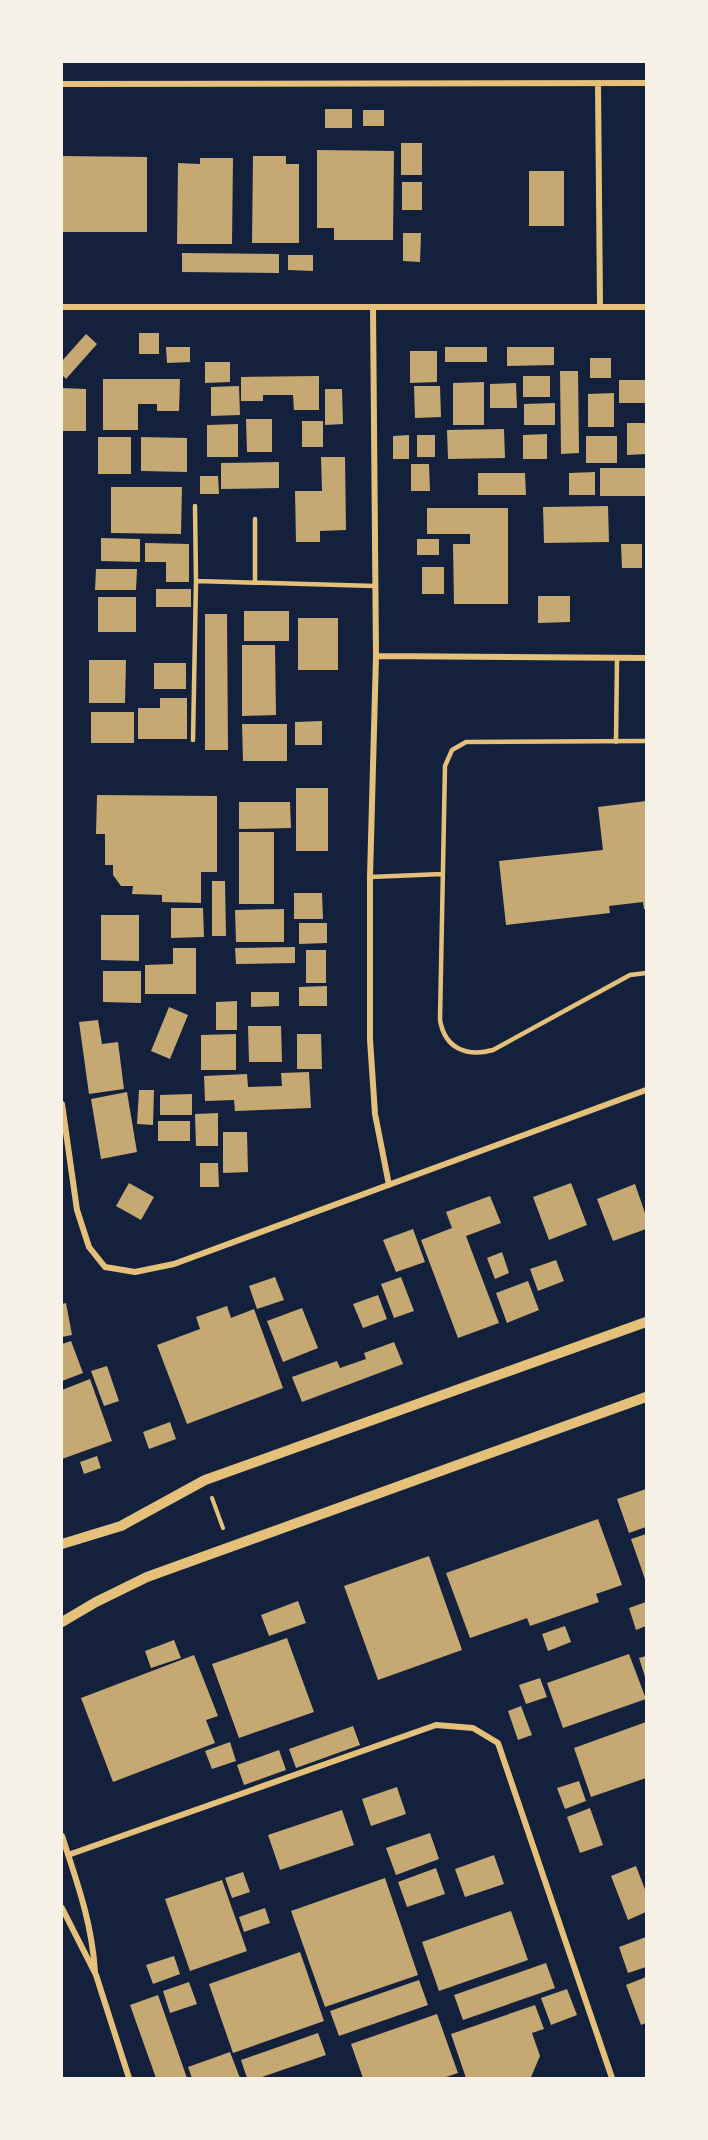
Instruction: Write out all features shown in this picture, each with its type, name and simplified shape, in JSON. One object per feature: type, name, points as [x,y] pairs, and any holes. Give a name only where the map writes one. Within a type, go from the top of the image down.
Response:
[{"type":"street","points":[[598,83],[600,306]]},
{"type":"street","points":[[62,84],[646,83]]},
{"type":"street","points":[[62,307],[646,307]]},
{"type":"street","points":[[373,308],[376,656],[370,877],[370,1039],[375,1114],[389,1185]]},
{"type":"street","points":[[376,656],[646,658]]},
{"type":"street","points":[[62,1104],[77,1210],[89,1247],[105,1267],[135,1272],[174,1264],[646,1090]]},
{"type":"street","points":[[62,1544],[122,1526],[206,1480],[646,1322]]},
{"type":"street","points":[[62,1622],[147,1577],[646,1397]]},
{"type":"street","points":[[68,1855],[436,1725],[473,1728],[498,1743],[612,2079]]},
{"type":"street","points":[[62,1836],[87,1913],[96,1975]]},
{"type":"street","points":[[62,1908],[96,1975],[129,2079]]},
{"type":"lane","points":[[194,740],[195,506]]},
{"type":"lane","points":[[255,519],[255,583]]},
{"type":"lane","points":[[196,581],[375,586]]},
{"type":"lane","points":[[616,742],[617,659]]},
{"type":"lane","points":[[646,741],[466,742],[452,750],[445,766],[440,1020],[442,1033],[452,1045],[477,1054],[493,1050],[630,975],[646,974]]},
{"type":"lane","points":[[370,877],[442,874]]},
{"type":"path","points":[[206,1480],[230,1548]]},
{"type":"building","points":[[325,109],[352,109],[352,128],[325,128]]},
{"type":"building","points":[[363,110],[384,110],[384,126],[363,126]]},
{"type":"building","points":[[401,143],[422,143],[422,175],[401,175]]},
{"type":"building","points":[[317,150],[394,151],[393,240],[334,240],[334,228],[317,228]]},
{"type":"building","points":[[62,156],[147,157],[147,232],[62,232]]},
{"type":"building","points":[[253,156],[286,156],[286,164],[299,164],[299,243],[252,243]]},
{"type":"building","points":[[200,158],[233,158],[232,244],[177,244],[178,163],[200,164]]},
{"type":"building","points":[[529,171],[564,171],[564,226],[529,226]]},
{"type":"building","points":[[402,182],[422,182],[422,210],[402,210]]},
{"type":"building","points":[[403,233],[421,233],[420,262],[403,261]]},
{"type":"building","points":[[182,253],[279,254],[279,273],[182,272]]},
{"type":"building","points":[[288,255],[313,255],[313,271],[288,270]]},
{"type":"building","points":[[139,333],[159,333],[159,354],[139,354]]},
{"type":"building","points":[[86,334],[97,344],[66,379],[62,375],[62,361]]},
{"type":"building","points":[[166,347],[190,347],[190,362],[167,363]]},
{"type":"building","points":[[445,347],[487,347],[487,362],[445,362]]},
{"type":"building","points":[[507,347],[554,347],[554,365],[507,366]]},
{"type":"building","points":[[410,351],[437,351],[437,382],[410,383]]},
{"type":"building","points":[[590,358],[611,358],[611,378],[590,378]]},
{"type":"building","points":[[205,362],[230,362],[230,382],[205,383]]},
{"type":"building","points":[[560,371],[578,371],[579,453],[561,454]]},
{"type":"building","points":[[319,376],[319,410],[294,410],[293,395],[263,395],[263,401],[241,401],[241,377]]},
{"type":"building","points":[[523,376],[550,376],[550,397],[523,397]]},
{"type":"building","points":[[103,379],[180,379],[179,411],[157,411],[157,404],[138,404],[138,430],[103,430]]},
{"type":"building","points":[[619,380],[646,380],[646,403],[619,403]]},
{"type":"building","points":[[484,382],[484,425],[453,425],[453,383]]},
{"type":"building","points":[[516,383],[517,408],[490,408],[490,384]]},
{"type":"building","points":[[239,386],[240,415],[211,416],[211,387]]},
{"type":"building","points":[[414,386],[440,386],[441,417],[415,418]]},
{"type":"building","points":[[62,388],[86,389],[86,431],[62,431]]},
{"type":"building","points":[[325,389],[342,389],[343,424],[325,425]]},
{"type":"building","points":[[614,393],[614,427],[588,427],[588,394]]},
{"type":"building","points":[[555,403],[555,425],[524,425],[524,404]]},
{"type":"building","points":[[246,419],[272,419],[272,452],[247,452]]},
{"type":"building","points":[[302,421],[323,421],[323,447],[302,447]]},
{"type":"building","points":[[627,423],[646,423],[646,454],[627,455]]},
{"type":"building","points":[[238,424],[238,457],[207,457],[207,425]]},
{"type":"building","points":[[504,429],[505,458],[448,459],[447,430]]},
{"type":"building","points":[[547,434],[547,459],[523,459],[523,435]]},
{"type":"building","points":[[409,435],[409,459],[393,459],[393,436]]},
{"type":"building","points":[[417,435],[435,435],[435,457],[417,457]]},
{"type":"building","points":[[586,436],[617,436],[617,463],[586,463]]},
{"type":"building","points":[[98,437],[131,437],[131,474],[98,474]]},
{"type":"building","points":[[141,437],[187,438],[187,472],[141,471]]},
{"type":"building","points":[[321,457],[345,457],[346,530],[320,531],[320,542],[296,542],[295,491],[322,491]]},
{"type":"building","points":[[279,462],[279,488],[221,489],[221,463]]},
{"type":"building","points":[[411,464],[429,464],[430,491],[411,491]]},
{"type":"building","points":[[600,468],[646,468],[646,496],[600,496]]},
{"type":"building","points":[[595,472],[595,495],[569,495],[569,473]]},
{"type":"building","points":[[478,473],[525,473],[526,495],[478,495]]},
{"type":"building","points":[[200,476],[218,476],[219,494],[200,494]]},
{"type":"building","points":[[111,487],[182,487],[181,534],[111,533]]},
{"type":"building","points":[[608,506],[609,542],[544,543],[543,507]]},
{"type":"building","points":[[427,508],[508,508],[508,604],[454,604],[453,544],[470,544],[470,534],[427,534]]},
{"type":"building","points":[[101,538],[140,539],[140,562],[101,561]]},
{"type":"building","points":[[417,539],[439,539],[439,555],[417,555]]},
{"type":"building","points":[[145,543],[189,544],[189,582],[166,582],[166,562],[145,562]]},
{"type":"building","points":[[621,544],[642,544],[642,568],[622,568]]},
{"type":"building","points":[[422,567],[444,567],[444,594],[422,594]]},
{"type":"building","points":[[96,569],[137,569],[136,590],[95,590]]},
{"type":"building","points":[[156,589],[191,589],[191,607],[156,607]]},
{"type":"building","points":[[538,596],[570,596],[570,622],[538,623]]},
{"type":"building","points":[[98,597],[136,597],[136,632],[98,632]]},
{"type":"building","points":[[244,611],[289,611],[289,641],[244,641]]},
{"type":"building","points":[[205,614],[227,614],[228,750],[205,750]]},
{"type":"building","points":[[298,618],[338,618],[338,670],[298,670]]},
{"type":"building","points":[[242,645],[275,645],[276,715],[242,716]]},
{"type":"building","points":[[89,660],[126,660],[125,703],[89,703]]},
{"type":"building","points":[[154,663],[186,663],[186,689],[154,689]]},
{"type":"building","points":[[160,698],[187,698],[187,739],[138,739],[138,708],[160,708]]},
{"type":"building","points":[[91,712],[134,712],[134,743],[91,743]]},
{"type":"building","points":[[322,721],[322,745],[295,745],[295,722]]},
{"type":"building","points":[[242,724],[287,724],[287,761],[243,761]]},
{"type":"building","points":[[296,788],[328,788],[328,851],[296,851]]},
{"type":"building","points":[[97,795],[217,796],[217,872],[201,872],[201,903],[162,902],[162,895],[132,894],[133,886],[121,886],[113,875],[113,865],[105,865],[105,834],[96,834]]},
{"type":"building","points":[[646,801],[646,909],[644,909],[643,902],[609,906],[610,913],[506,925],[499,861],[603,850],[598,807]]},
{"type":"building","points":[[239,802],[290,802],[291,828],[239,829]]},
{"type":"building","points":[[239,832],[274,832],[274,904],[239,904]]},
{"type":"building","points":[[212,881],[225,881],[226,936],[212,936]]},
{"type":"building","points":[[294,893],[322,893],[323,919],[294,919]]},
{"type":"building","points":[[171,908],[203,908],[204,937],[171,938]]},
{"type":"building","points":[[284,909],[284,942],[236,942],[235,910]]},
{"type":"building","points":[[101,915],[139,915],[139,961],[101,960]]},
{"type":"building","points":[[299,923],[327,923],[327,943],[299,944]]},
{"type":"building","points":[[295,947],[295,963],[236,964],[235,948]]},
{"type":"building","points":[[173,948],[196,948],[196,994],[145,994],[145,965],[173,964]]},
{"type":"building","points":[[306,950],[326,950],[326,983],[306,983]]},
{"type":"building","points":[[103,971],[141,971],[141,1003],[103,1002]]},
{"type":"building","points":[[327,986],[327,1006],[299,1006],[299,987]]},
{"type":"building","points":[[251,992],[279,992],[279,1006],[251,1007]]},
{"type":"building","points":[[237,1001],[237,1030],[216,1030],[216,1002]]},
{"type":"building","points":[[169,1007],[188,1015],[170,1059],[151,1051]]},
{"type":"building","points":[[98,1020],[102,1044],[118,1042],[124,1089],[89,1094],[79,1022]]},
{"type":"building","points":[[248,1026],[281,1026],[282,1062],[249,1062]]},
{"type":"building","points":[[236,1034],[236,1070],[201,1070],[201,1035]]},
{"type":"building","points":[[297,1034],[321,1034],[322,1069],[297,1069]]},
{"type":"building","points":[[309,1072],[311,1108],[235,1111],[234,1100],[205,1101],[204,1076],[247,1074],[248,1087],[282,1086],[281,1073]]},
{"type":"building","points":[[139,1090],[154,1090],[153,1125],[137,1124]]},
{"type":"building","points":[[127,1092],[137,1152],[101,1159],[91,1099]]},
{"type":"building","points":[[192,1094],[192,1115],[160,1115],[160,1095]]},
{"type":"building","points":[[218,1113],[218,1146],[196,1146],[195,1114]]},
{"type":"building","points":[[158,1121],[190,1121],[190,1141],[158,1141]]},
{"type":"building","points":[[223,1132],[247,1132],[248,1172],[223,1173]]},
{"type":"building","points":[[200,1163],[218,1163],[219,1187],[200,1187]]},
{"type":"building","points":[[129,1183],[154,1197],[141,1220],[116,1206]]},
{"type":"building","points":[[571,1183],[587,1225],[549,1240],[533,1197]]},
{"type":"building","points":[[635,1184],[646,1216],[646,1229],[613,1241],[597,1199]]},
{"type":"building","points":[[490,1196],[501,1223],[466,1236],[499,1323],[458,1338],[421,1240],[452,1228],[446,1212]]},
{"type":"building","points":[[413,1229],[425,1262],[396,1272],[383,1240]]},
{"type":"building","points":[[502,1252],[509,1273],[495,1279],[487,1258]]},
{"type":"building","points":[[556,1260],[564,1281],[538,1291],[530,1269]]},
{"type":"building","points":[[275,1277],[284,1300],[257,1309],[249,1286]]},
{"type":"building","points":[[401,1277],[414,1311],[394,1318],[381,1284]]},
{"type":"building","points":[[528,1281],[539,1310],[507,1323],[496,1293]]},
{"type":"building","points":[[378,1295],[387,1319],[363,1328],[353,1304]]},
{"type":"building","points":[[66,1303],[72,1335],[62,1337],[62,1304]]},
{"type":"building","points":[[227,1306],[231,1318],[254,1309],[283,1388],[187,1424],[157,1345],[200,1329],[196,1317]]},
{"type":"building","points":[[302,1308],[318,1348],[283,1362],[267,1321]]},
{"type":"building","points":[[71,1341],[83,1373],[62,1381],[62,1344]]},
{"type":"building","points":[[394,1342],[403,1364],[302,1402],[292,1377],[337,1361],[340,1368],[366,1359],[364,1353]]},
{"type":"building","points":[[107,1366],[119,1401],[104,1406],[91,1371]]},
{"type":"building","points":[[90,1379],[112,1441],[62,1459],[62,1390]]},
{"type":"building","points":[[170,1422],[176,1439],[149,1449],[143,1432]]},
{"type":"building","points":[[97,1456],[101,1468],[84,1474],[80,1462]]},
{"type":"building","points":[[646,1489],[646,1527],[629,1533],[617,1499]]},
{"type":"building","points":[[598,1519],[622,1585],[596,1594],[599,1602],[530,1626],[527,1618],[470,1638],[446,1573]]},
{"type":"building","points":[[646,1534],[646,1582],[631,1539]]},
{"type":"building","points":[[429,1556],[462,1650],[378,1680],[344,1586]]},
{"type":"building","points":[[298,1601],[306,1623],[269,1636],[261,1615]]},
{"type":"building","points":[[646,1602],[646,1626],[636,1630],[629,1608]]},
{"type":"building","points":[[565,1626],[571,1642],[548,1651],[542,1634]]},
{"type":"building","points":[[287,1638],[314,1712],[239,1738],[212,1664]]},
{"type":"building","points":[[174,1640],[181,1658],[151,1668],[145,1651]]},
{"type":"building","points":[[629,1654],[646,1699],[563,1728],[547,1683]]},
{"type":"building","points":[[194,1655],[218,1716],[206,1720],[215,1743],[113,1782],[81,1698]]},
{"type":"building","points":[[646,1656],[646,1680],[639,1658]]},
{"type":"building","points":[[540,1678],[547,1697],[526,1704],[519,1685]]},
{"type":"building","points":[[521,1706],[532,1735],[518,1740],[508,1711]]},
{"type":"building","points":[[646,1722],[646,1778],[591,1797],[574,1748]]},
{"type":"building","points":[[353,1726],[360,1745],[296,1768],[289,1749]]},
{"type":"building","points":[[230,1742],[236,1761],[212,1769],[205,1751]]},
{"type":"building","points":[[279,1750],[286,1770],[244,1785],[237,1765]]},
{"type":"building","points":[[579,1781],[586,1801],[565,1809],[557,1788]]},
{"type":"building","points":[[397,1787],[406,1814],[371,1826],[362,1799]]},
{"type":"building","points":[[590,1808],[603,1845],[580,1853],[567,1817]]},
{"type":"building","points":[[342,1810],[354,1845],[280,1870],[268,1835]]},
{"type":"building","points":[[430,1833],[439,1859],[396,1875],[386,1848]]},
{"type":"building","points":[[494,1855],[504,1884],[465,1897],[455,1869]]},
{"type":"building","points":[[636,1866],[646,1892],[646,1912],[628,1920],[611,1876]]},
{"type":"building","points":[[436,1868],[445,1894],[407,1907],[398,1882]]},
{"type":"building","points":[[243,1872],[250,1892],[232,1898],[225,1878]]},
{"type":"building","points":[[385,1878],[418,1975],[325,2007],[291,1911]]},
{"type":"building","points":[[222,1880],[247,1951],[190,1971],[165,1899]]},
{"type":"building","points":[[265,1908],[270,1923],[244,1932],[239,1917]]},
{"type":"building","points":[[511,1911],[528,1960],[439,1991],[422,1942]]},
{"type":"building","points":[[646,1937],[646,1967],[628,1973],[619,1947]]},
{"type":"building","points":[[300,1952],[324,2021],[233,2053],[209,1984]]},
{"type":"building","points":[[174,1956],[180,1974],[153,1984],[146,1965]]},
{"type":"building","points":[[546,1963],[555,1988],[463,2020],[454,1995]]},
{"type":"building","points":[[646,1977],[646,2023],[641,2025],[626,1985]]},
{"type":"building","points":[[419,1980],[428,2005],[339,2036],[330,2011]]},
{"type":"building","points":[[189,1982],[197,2004],[170,2013],[163,1991]]},
{"type":"building","points":[[567,1989],[577,2015],[551,2025],[541,1998]]},
{"type":"building","points":[[158,1995],[187,2078],[156,2078],[130,2005]]},
{"type":"building","points":[[535,2005],[544,2029],[532,2033],[540,2056],[531,2077],[466,2078],[451,2034]]},
{"type":"building","points":[[437,2014],[458,2073],[443,2078],[363,2078],[351,2044]]},
{"type":"building","points":[[318,2033],[326,2055],[259,2078],[247,2078],[241,2060]]},
{"type":"building","points":[[230,2052],[240,2078],[192,2078],[188,2067]]}]
